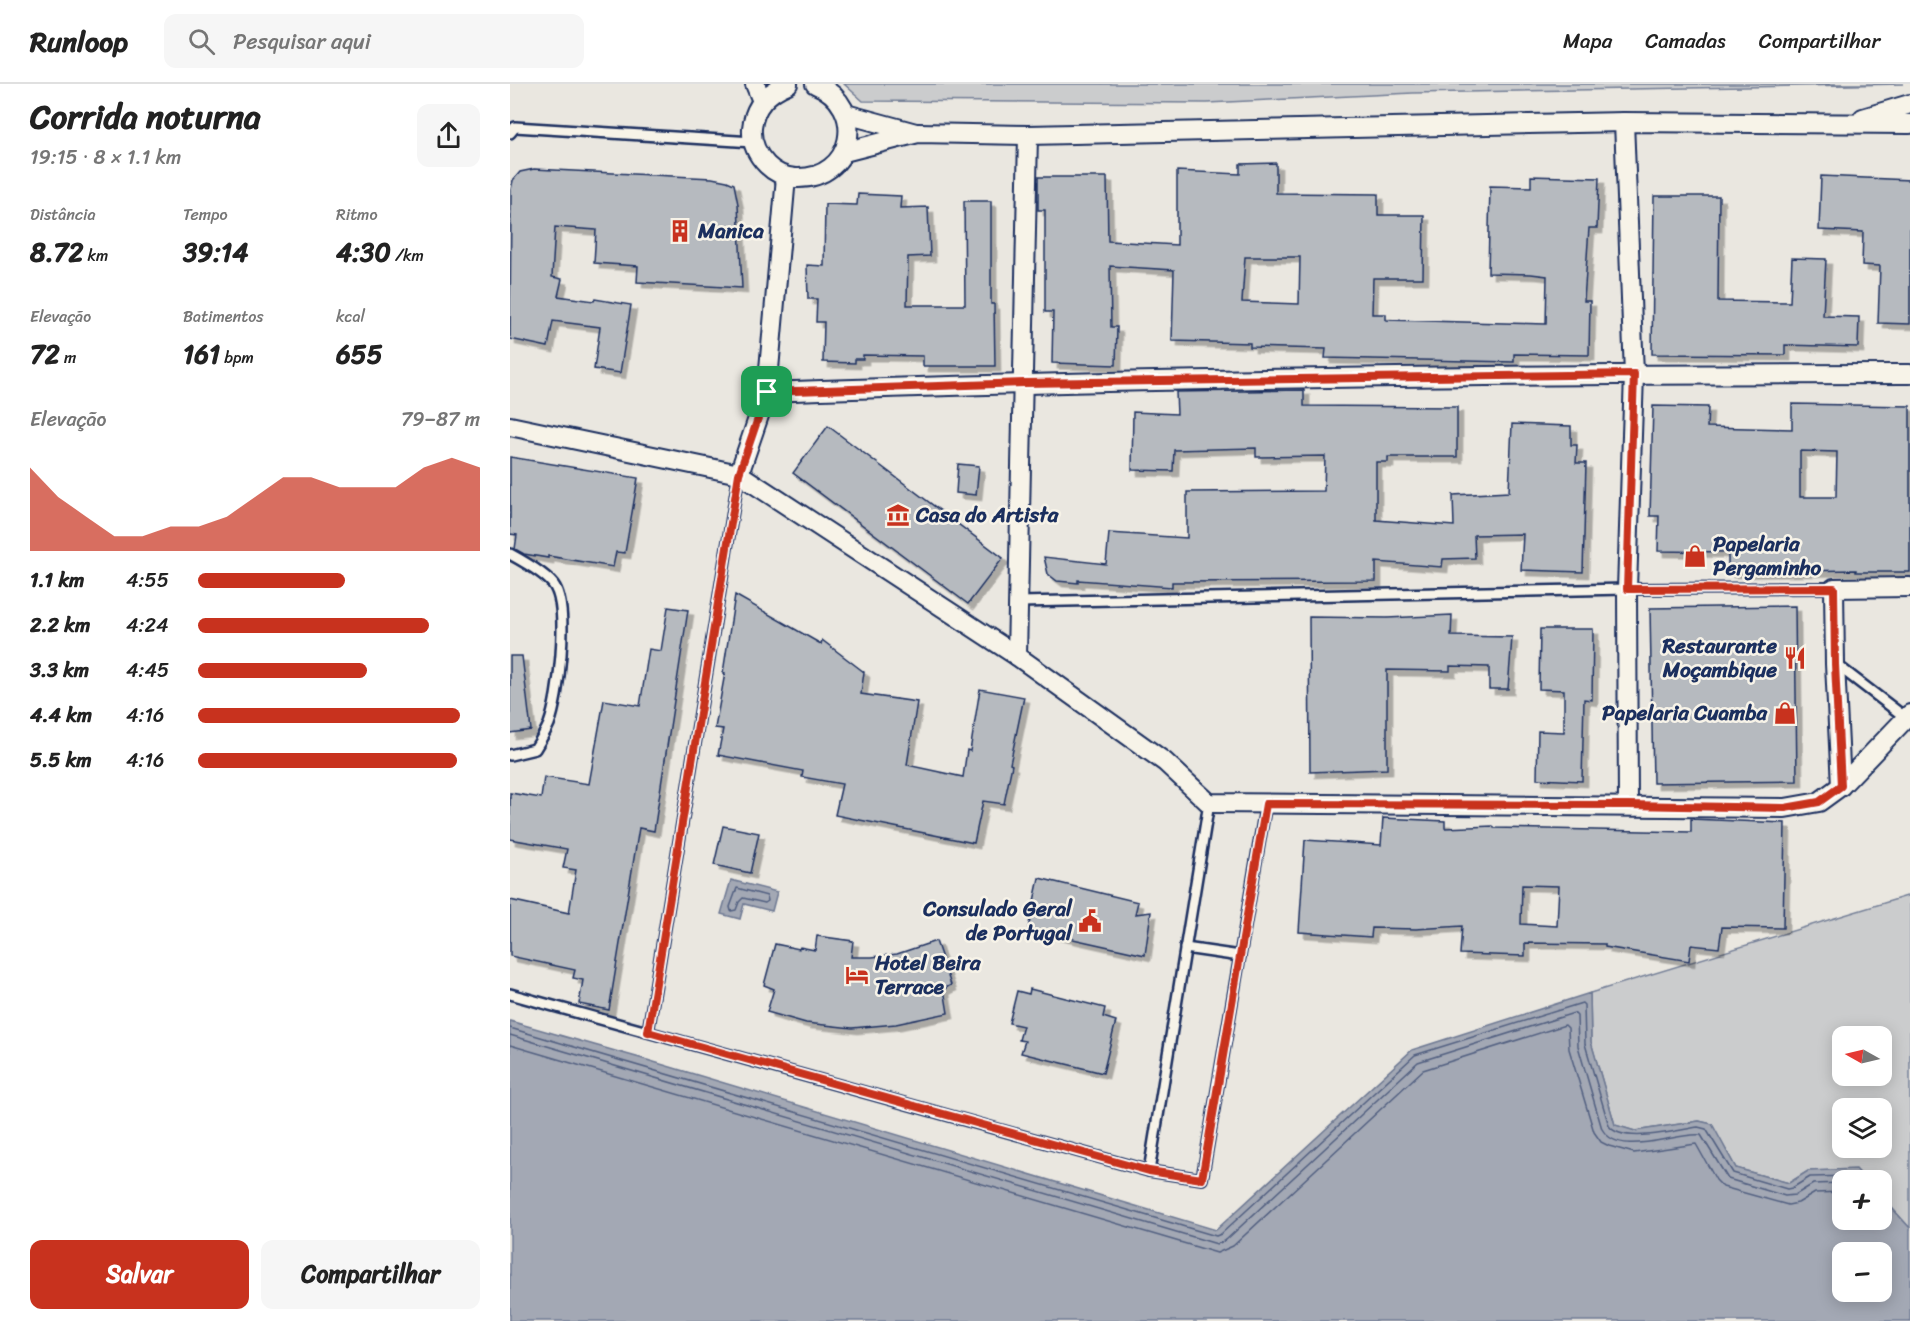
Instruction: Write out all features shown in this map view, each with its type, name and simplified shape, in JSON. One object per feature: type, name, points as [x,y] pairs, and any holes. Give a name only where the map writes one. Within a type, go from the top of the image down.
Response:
[{"type":"street","points":[[788,84],[759,92],[753,121],[753,142],[760,158],[771,170],[786,177],[809,179],[830,170],[844,152],[849,133],[846,114],[833,94],[814,84]]},
{"type":"street","points":[[1847,123],[1910,104]]},
{"type":"street","points":[[846,114],[918,134]]},
{"type":"street","points":[[844,152],[918,134],[1028,135],[1624,122],[1910,124]]},
{"type":"street","points":[[1624,122],[1634,374],[1627,589],[1628,805]]},
{"type":"street","points":[[1017,656],[1028,135]]},
{"type":"street","points":[[739,474],[767,392],[786,177]]},
{"type":"street","points":[[767,392],[1024,383],[1634,374],[1910,374]]},
{"type":"street","points":[[510,426],[739,474],[1017,656],[1165,762],[1209,803],[1785,808],[1819,802],[1841,786],[1908,716]]},
{"type":"street","points":[[1841,786],[1834,588],[1910,587]]},
{"type":"lane","points":[[510,133],[515,127],[753,142]]},
{"type":"lane","points":[[648,1032],[739,474]]},
{"type":"lane","points":[[510,554],[529,564],[555,586],[563,616],[558,680],[549,724],[535,749],[510,755]]},
{"type":"lane","points":[[1018,602],[1627,589],[1834,588]]},
{"type":"lane","points":[[1835,664],[1908,716]]},
{"type":"lane","points":[[1149,1171],[1209,803]]},
{"type":"lane","points":[[510,994],[1149,1171],[1202,1179],[1266,804]]},
{"type":"lane","points":[[1185,948],[1240,956]]},
{"type":"shaded area","points":[[844,84],[1904,84],[1413,93],[1207,103],[863,101]]},
{"type":"shaded area","points":[[1910,895],[1910,1228],[1892,1208],[1892,1170],[1808,1171],[1789,1183],[1736,1168],[1711,1124],[1699,1121],[1635,1131],[1615,1125],[1591,1042],[1590,993]]},
{"type":"water","points":[[731,880],[777,892],[772,911],[744,904],[740,919],[721,914]]},
{"type":"water","points":[[1590,993],[1591,1042],[1615,1125],[1635,1131],[1699,1121],[1712,1124],[1736,1168],[1789,1183],[1808,1171],[1832,1170],[1832,1230],[1892,1230],[1892,1208],[1910,1228],[1910,1321],[510,1321],[510,1021],[647,1060],[1216,1230],[1412,1050]]},
{"type":"building","points":[[1276,163],[1276,193],[1378,194],[1378,215],[1424,215],[1423,278],[1373,278],[1372,314],[1386,314],[1386,320],[1546,324],[1547,276],[1488,273],[1490,186],[1531,187],[1531,176],[1599,178],[1597,228],[1589,228],[1584,301],[1590,301],[1589,355],[1514,354],[1514,362],[1325,358],[1326,349],[1250,347],[1250,343],[1172,341],[1174,270],[1110,266],[1111,327],[1117,327],[1116,365],[1052,363],[1053,312],[1045,312],[1045,210],[1038,210],[1038,177],[1107,177],[1108,241],[1177,245],[1177,171],[1240,174],[1240,164]],"holes":[[[1245,257],[1300,257],[1299,304],[1242,302]]]},
{"type":"building","name":"Manica","points":[[534,169],[712,178],[734,184],[738,204],[742,288],[637,282],[638,266],[594,263],[596,230],[555,227],[552,277],[562,279],[558,296],[631,305],[620,373],[594,369],[600,327],[553,321],[548,347],[510,339],[511,190],[513,180],[520,172]]},
{"type":"building","points":[[1821,176],[1910,180],[1910,324],[1878,323],[1880,266],[1862,265],[1863,232],[1819,230]]},
{"type":"building","points":[[858,194],[901,196],[900,208],[928,207],[930,256],[908,257],[907,305],[965,305],[964,201],[991,201],[991,304],[994,304],[995,366],[923,366],[923,356],[863,355],[863,359],[855,359],[855,363],[823,362],[824,322],[816,322],[817,299],[808,299],[807,265],[824,266],[825,204],[857,205]]},
{"type":"building","points":[[1654,196],[1719,196],[1718,301],[1790,302],[1792,258],[1826,259],[1823,316],[1859,317],[1858,347],[1785,345],[1785,355],[1652,354]]},
{"type":"building","points":[[1304,390],[1304,406],[1457,407],[1457,457],[1388,457],[1388,462],[1376,462],[1376,520],[1454,526],[1453,495],[1509,492],[1512,424],[1571,426],[1571,445],[1577,445],[1576,463],[1586,463],[1583,572],[1521,570],[1523,534],[1474,535],[1475,558],[1443,559],[1442,567],[1376,562],[1376,581],[1172,582],[1172,587],[1078,580],[1078,583],[1057,581],[1048,574],[1044,557],[1106,564],[1109,533],[1187,538],[1187,492],[1324,491],[1325,456],[1256,457],[1256,448],[1174,450],[1173,471],[1132,470],[1133,412],[1177,414],[1176,392]]},
{"type":"building","points":[[1792,404],[1910,406],[1910,572],[1856,572],[1856,570],[1728,572],[1728,552],[1658,551],[1659,516],[1650,516],[1653,406],[1708,407],[1707,427],[1792,429]],"holes":[[[1800,451],[1837,452],[1836,497],[1800,497]]]},
{"type":"building","name":"Casa do Artista","points":[[828,426],[1003,558],[968,604],[793,473]]},
{"type":"building","points":[[510,457],[638,478],[625,553],[616,552],[613,567],[524,554],[515,549],[517,535],[510,534]]},
{"type":"building","points":[[958,464],[979,466],[976,495],[956,493]]},
{"type":"building","points":[[735,595],[821,644],[822,640],[864,672],[861,694],[917,702],[907,765],[963,777],[967,750],[970,751],[980,689],[1024,697],[1004,804],[983,801],[974,843],[835,815],[842,784],[802,777],[803,771],[718,755],[723,729],[715,728]]},
{"type":"building","points":[[1795,606],[1797,781],[1653,783],[1650,608]]},
{"type":"building","points":[[668,607],[688,610],[654,831],[639,828],[609,1010],[579,1004],[583,980],[573,978],[575,970],[510,956],[510,900],[569,913],[576,870],[563,868],[567,849],[510,839],[510,793],[541,798],[544,777],[589,784],[604,700],[640,706],[649,649],[661,651]]},
{"type":"building","points":[[1452,615],[1451,636],[1512,637],[1508,689],[1489,689],[1489,667],[1450,666],[1450,671],[1387,670],[1387,769],[1310,772],[1309,617],[1387,618]]},
{"type":"building","points":[[1540,629],[1593,629],[1592,700],[1584,699],[1582,781],[1537,779],[1538,731],[1564,732],[1564,690],[1539,689]]},
{"type":"building","points":[[510,656],[522,656],[531,730],[510,733]]},
{"type":"building","points":[[1383,818],[1445,821],[1445,828],[1493,826],[1494,828],[1691,832],[1691,819],[1785,823],[1783,928],[1722,927],[1719,948],[1691,945],[1689,961],[1605,947],[1605,944],[1525,943],[1525,956],[1460,954],[1462,926],[1416,929],[1372,928],[1371,937],[1299,932],[1305,840],[1381,845]],"holes":[[[1522,885],[1559,886],[1557,926],[1521,924]]]},
{"type":"building","points":[[723,826],[759,833],[750,873],[714,865]]},
{"type":"building","name":"Consulado Geral de Portugal","points":[[1039,878],[1138,902],[1135,914],[1151,912],[1145,955],[1028,929]]},
{"type":"building","name":"Hotel Beira Terrace","points":[[817,936],[853,941],[851,957],[897,954],[936,941],[951,985],[944,989],[948,1013],[896,1024],[852,1028],[806,1023],[767,1012],[774,989],[764,985],[775,944],[815,950]]},
{"type":"building","points":[[1030,989],[1105,1008],[1103,1017],[1116,1021],[1103,1073],[1021,1053],[1025,1041],[1019,1040],[1023,1026],[1009,1023],[1017,991],[1029,994]]},
{"type":"place","name":"Manica","points":[[680,231]]},
{"type":"place","name":"Casa do Artista","points":[[898,515]]},
{"type":"place","name":"Papelaria Pergaminho","points":[[1695,556]]},
{"type":"place","name":"Restaurante Moçambique","points":[[1795,658]]},
{"type":"place","name":"Papelaria Cuamba","points":[[1785,713]]},
{"type":"place","name":"Consulado Geral de Portugal","points":[[1090,921]]},
{"type":"place","name":"Hotel Beira Terrace","points":[[857,975]]},
{"type":"route","points":[[1634,374],[1627,589],[1834,588],[1841,786],[1819,802],[1785,808],[1266,804],[1202,1179],[1149,1171],[648,1032],[739,474],[767,392],[1024,383],[1634,374]]}]
